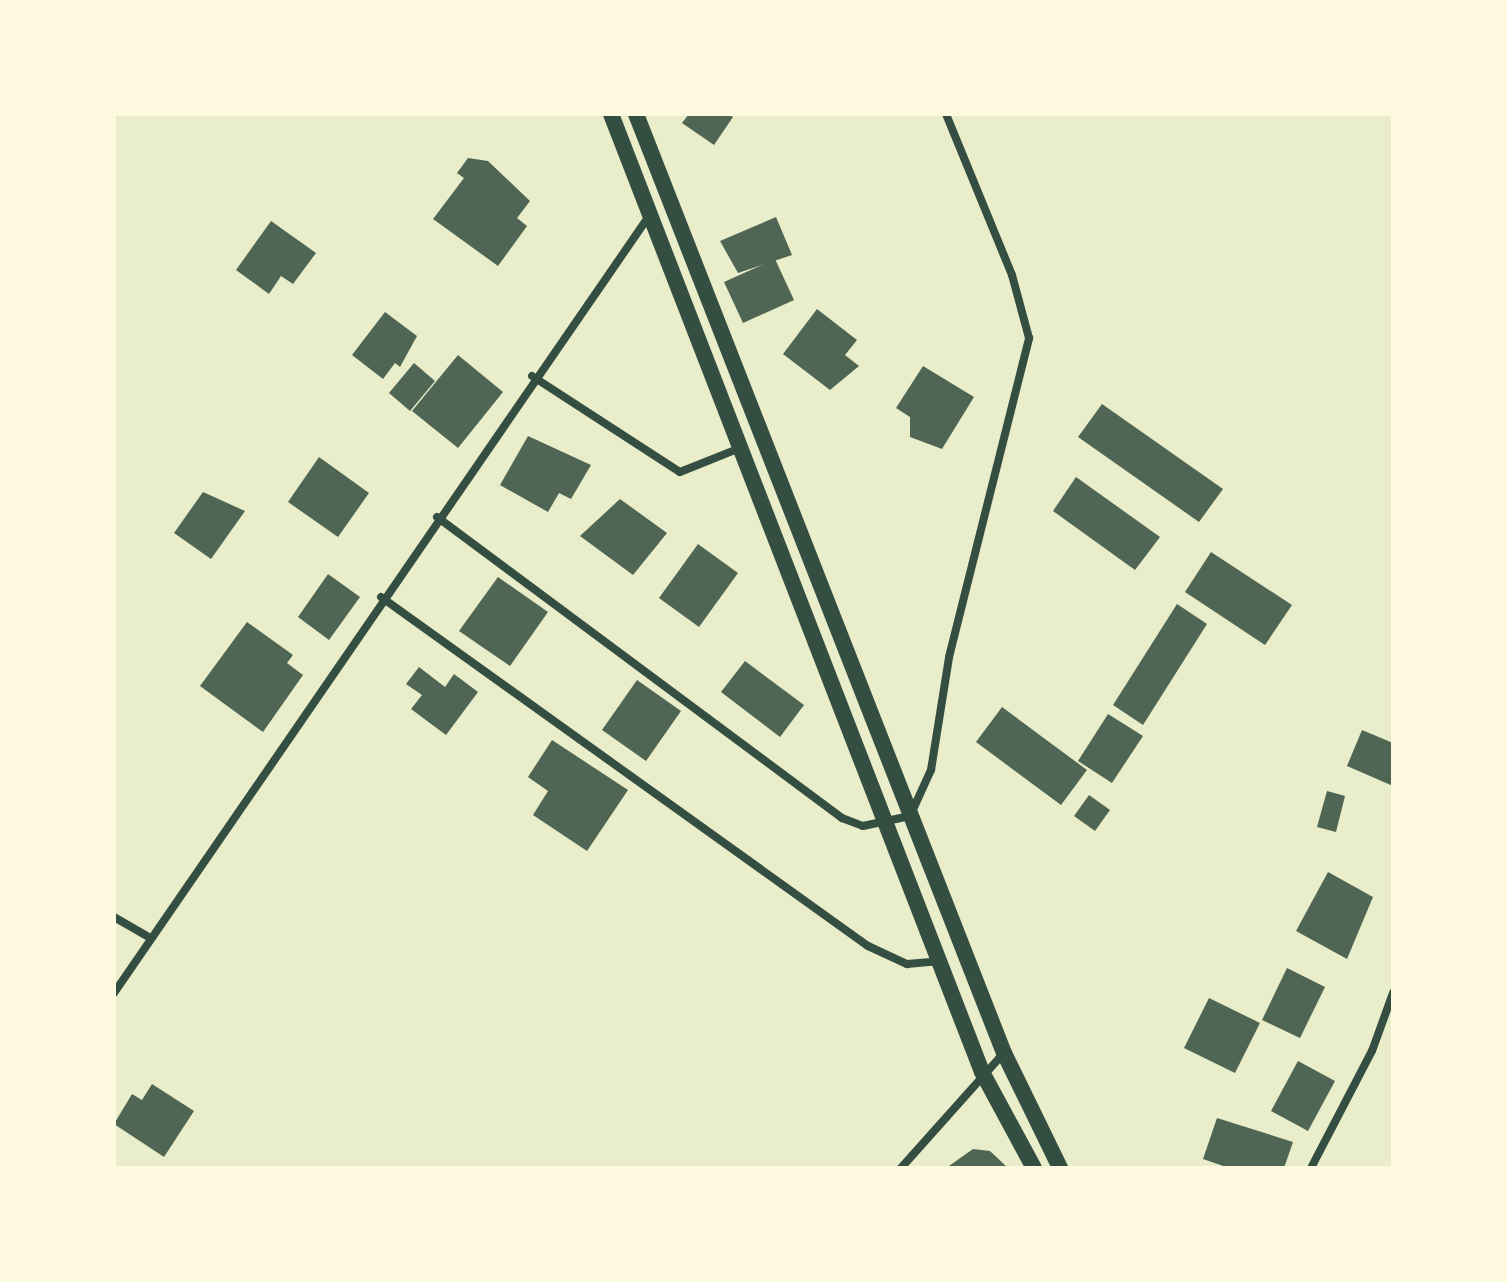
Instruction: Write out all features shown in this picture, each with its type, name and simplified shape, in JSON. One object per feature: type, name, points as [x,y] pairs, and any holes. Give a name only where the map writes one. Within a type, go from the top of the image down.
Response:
[{"type":"main road","points":[[611,114],[652,213],[982,1072],[1034,1168]]},
{"type":"main road","points":[[636,114],[1004,1053],[1060,1168]]},
{"type":"street","points":[[437,517],[853,824],[885,824],[910,816],[931,770],[949,657],[1029,338],[1017,288],[946,114]]},
{"type":"street","points":[[114,993],[147,936],[532,376],[652,213]]},
{"type":"street","points":[[532,376],[680,472],[741,448]]},
{"type":"street","points":[[381,597],[868,946],[907,964],[940,961]]},
{"type":"street","points":[[114,917],[147,936]]},
{"type":"street","points":[[1311,1168],[1391,1007],[1393,993]]},
{"type":"street","points":[[901,1168],[982,1072],[1004,1053]]},
{"type":"building","points":[[689,114],[728,114],[733,117],[714,145],[682,123]]},
{"type":"building","points":[[468,158],[488,161],[530,201],[517,218],[527,226],[498,266],[433,219],[464,178],[457,173]]},
{"type":"building","points":[[776,217],[792,255],[738,273],[720,241]]},
{"type":"building","points":[[271,221],[316,253],[293,284],[281,276],[269,294],[236,270]]},
{"type":"building","points":[[775,259],[794,300],[743,323],[724,282]]},
{"type":"building","points":[[817,309],[857,340],[845,355],[859,366],[830,390],[783,354]]},
{"type":"building","points":[[385,312],[417,336],[400,367],[395,363],[383,379],[352,355]]},
{"type":"building","points":[[458,355],[503,392],[458,448],[412,411]]},
{"type":"building","points":[[414,363],[435,381],[410,411],[389,393]]},
{"type":"building","points":[[923,366],[974,397],[942,449],[910,437],[910,417],[896,408]]},
{"type":"building","points":[[1102,404],[1223,489],[1199,522],[1078,437]]},
{"type":"building","points":[[528,436],[591,465],[571,499],[559,493],[548,512],[500,485]]},
{"type":"building","points":[[319,457],[369,493],[338,537],[288,502]]},
{"type":"building","points":[[1076,477],[1160,537],[1135,570],[1053,511]]},
{"type":"building","points":[[203,492],[245,511],[211,559],[174,533]]},
{"type":"building","points":[[620,499],[667,533],[633,575],[580,536]]},
{"type":"building","points":[[698,544],[738,573],[699,627],[659,598]]},
{"type":"building","points":[[1211,552],[1292,605],[1265,645],[1185,592]]},
{"type":"building","points":[[328,574],[360,597],[329,640],[298,617]]},
{"type":"building","points":[[498,577],[548,612],[510,666],[459,631]]},
{"type":"building","points":[[1177,604],[1207,624],[1143,725],[1113,705]]},
{"type":"building","points":[[247,622],[293,655],[287,663],[303,675],[263,732],[200,686]]},
{"type":"building","points":[[745,661],[804,705],[780,737],[721,692]]},
{"type":"building","points":[[419,667],[445,687],[454,674],[478,692],[446,735],[411,709],[422,695],[406,684]]},
{"type":"building","points":[[637,680],[681,711],[646,761],[602,730]]},
{"type":"building","points":[[1002,707],[1087,770],[1061,805],[976,742]]},
{"type":"building","points":[[1108,714],[1143,736],[1112,783],[1078,761]]},
{"type":"building","points":[[1362,730],[1393,743],[1393,786],[1347,766]]},
{"type":"building","points":[[552,740],[628,790],[587,851],[533,815],[548,791],[528,777]]},
{"type":"building","points":[[1327,791],[1345,796],[1336,832],[1317,827]]},
{"type":"building","points":[[1089,795],[1110,810],[1095,831],[1074,816]]},
{"type":"building","points":[[1328,872],[1373,897],[1347,959],[1296,931]]},
{"type":"building","points":[[1287,968],[1325,987],[1300,1038],[1262,1020]]},
{"type":"building","points":[[1209,998],[1260,1023],[1235,1073],[1184,1048]]},
{"type":"building","points":[[1298,1061],[1335,1081],[1308,1131],[1271,1111]]},
{"type":"building","points":[[152,1084],[194,1111],[164,1157],[114,1124],[132,1094],[142,1100]]},
{"type":"building","points":[[1217,1118],[1293,1142],[1284,1168],[1229,1168],[1203,1159]]},
{"type":"building","points":[[973,1149],[990,1151],[1008,1168],[949,1166]]}]
